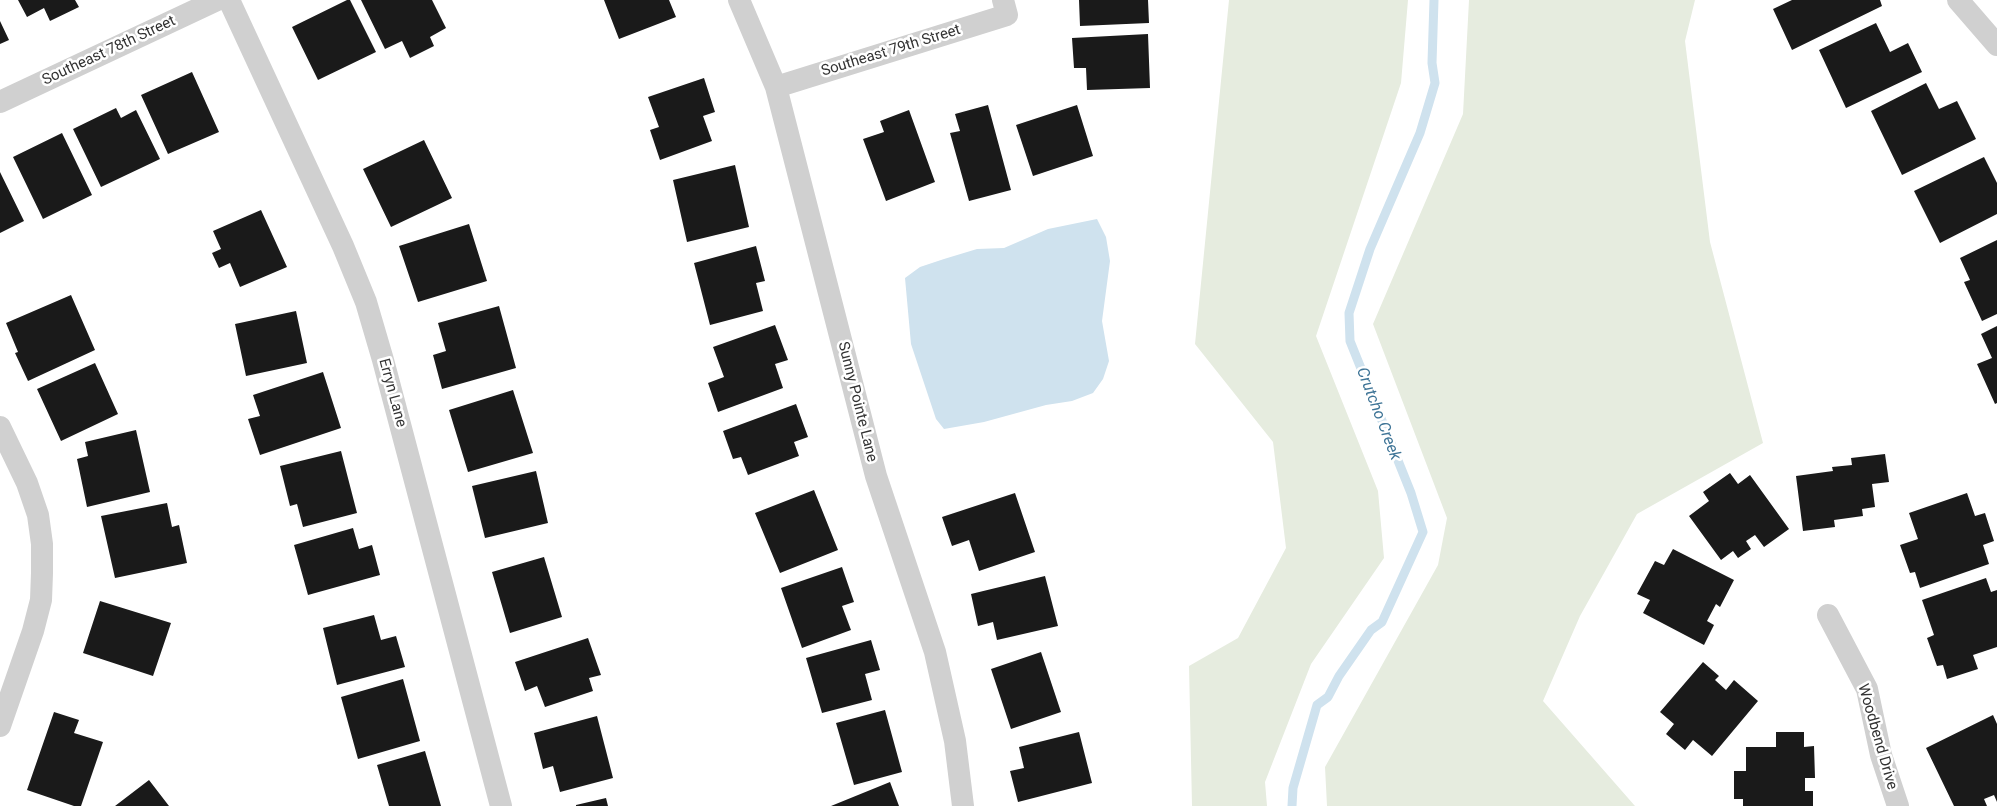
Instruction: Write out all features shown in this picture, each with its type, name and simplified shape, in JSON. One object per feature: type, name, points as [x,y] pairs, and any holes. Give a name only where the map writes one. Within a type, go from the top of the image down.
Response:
[{"type":"street","name":"Southeast 78th Street","points":[[0,102],[217,0]]},
{"type":"street","name":"Erryn Lane","points":[[229,0],[343,246],[366,302],[501,806]]},
{"type":"street","name":"Sunny Pointe Lane","points":[[739,0],[776,87],[876,476],[936,652],[956,741],[963,806]]},
{"type":"street","points":[[1958,0],[1997,44]]},
{"type":"street","name":"Southeast 79th Street","points":[[776,87],[1005,8]]},
{"type":"street","points":[[0,427],[27,483],[38,515],[42,544],[42,573],[41,600],[34,631],[0,726]]},
{"type":"street","name":"Woodbend Drive","points":[[1828,615],[1867,689],[1881,755],[1898,806]]},
{"type":"shaded area","points":[[1229,0],[1408,0],[1401,83],[1316,336],[1378,491],[1384,558],[1311,664],[1265,782],[1267,806],[1192,806],[1189,666],[1238,638],[1286,548],[1273,442],[1195,344]]},
{"type":"shaded area","points":[[1469,0],[1695,0],[1685,41],[1710,242],[1763,443],[1637,514],[1580,616],[1543,701],[1635,806],[1327,806],[1325,767],[1438,565],[1447,518],[1373,324],[1463,114]]},
{"type":"water","points":[[1097,219],[1106,237],[1110,261],[1102,321],[1109,361],[1103,379],[1093,393],[1072,401],[1046,405],[984,422],[944,429],[936,419],[911,344],[905,278],[920,267],[944,259],[977,249],[1004,248],[1048,229]]},
{"type":"building","points":[[18,0],[75,0],[79,7],[50,21],[44,8],[27,17]]},
{"type":"building","points":[[350,0],[376,52],[318,80],[292,27]]},
{"type":"building","points":[[361,0],[432,0],[446,28],[430,37],[434,46],[410,58],[402,41],[385,49]]},
{"type":"building","points":[[604,0],[669,0],[676,17],[619,39]]},
{"type":"building","points":[[1079,0],[1148,0],[1149,23],[1080,26]]},
{"type":"building","points":[[1792,0],[1880,0],[1882,6],[1792,50],[1773,9]]},
{"type":"building","points":[[0,21],[9,40],[0,44]]},
{"type":"building","points":[[1876,23],[1890,52],[1908,43],[1922,72],[1846,108],[1819,50]]},
{"type":"building","points":[[1148,34],[1150,88],[1087,90],[1086,68],[1074,68],[1072,38]]},
{"type":"building","points":[[192,72],[219,132],[168,154],[141,95]]},
{"type":"building","points":[[704,78],[715,112],[703,116],[712,141],[660,160],[650,130],[659,127],[648,97]]},
{"type":"building","points":[[1926,83],[1939,109],[1957,101],[1976,139],[1902,175],[1871,111]]},
{"type":"building","points":[[988,105],[1011,190],[969,201],[950,133],[960,131],[955,114]]},
{"type":"building","points":[[1077,105],[1093,156],[1033,176],[1016,125]]},
{"type":"building","points":[[116,108],[121,118],[136,110],[160,159],[101,187],[73,129]]},
{"type":"building","points":[[909,110],[935,182],[886,201],[863,139],[884,132],[880,121]]},
{"type":"building","points":[[62,133],[92,195],[43,219],[13,157]]},
{"type":"building","points":[[424,140],[452,198],[391,227],[363,169]]},
{"type":"building","points":[[1984,157],[1997,183],[1997,214],[1940,243],[1914,191]]},
{"type":"building","points":[[735,165],[749,227],[687,242],[673,180]]},
{"type":"building","points":[[0,172],[24,221],[0,233]]},
{"type":"building","points":[[261,210],[287,267],[240,287],[230,263],[219,268],[212,253],[221,249],[213,231]]},
{"type":"building","points":[[469,224],[487,281],[418,302],[399,246]]},
{"type":"building","points":[[1997,240],[1997,314],[1982,321],[1964,282],[1970,280],[1960,258]]},
{"type":"building","points":[[756,246],[765,281],[756,283],[763,311],[710,325],[694,263]]},
{"type":"building","points":[[71,295],[95,350],[28,381],[15,353],[18,352],[6,323]]},
{"type":"building","points":[[499,306],[516,368],[442,389],[433,355],[446,351],[438,323]]},
{"type":"building","points":[[296,311],[307,363],[246,376],[235,324]]},
{"type":"building","points":[[775,325],[788,360],[775,364],[783,388],[718,412],[708,383],[724,377],[713,347]]},
{"type":"building","points":[[1997,326],[1997,403],[1995,404],[1977,364],[1992,358],[1981,334]]},
{"type":"building","points":[[95,363],[118,414],[61,441],[37,389]]},
{"type":"building","points":[[323,372],[341,428],[260,455],[248,419],[260,416],[253,395]]},
{"type":"building","points":[[513,390],[533,453],[468,472],[449,410]]},
{"type":"building","points":[[796,404],[808,437],[794,442],[799,456],[748,475],[741,457],[733,459],[723,431]]},
{"type":"building","points":[[136,430],[150,492],[87,507],[77,459],[88,456],[85,442]]},
{"type":"building","points":[[341,451],[357,513],[303,527],[297,504],[290,506],[280,466]]},
{"type":"building","points":[[1885,454],[1889,482],[1872,484],[1875,507],[1862,509],[1863,516],[1834,520],[1835,527],[1803,531],[1796,476],[1833,471],[1832,467],[1852,465],[1851,458]]},
{"type":"building","points":[[536,471],[548,523],[485,538],[472,486]]},
{"type":"building","points":[[1730,473],[1738,484],[1750,475],[1789,529],[1764,547],[1755,535],[1746,541],[1751,549],[1738,558],[1733,551],[1721,560],[1689,516],[1709,501],[1703,492]]},
{"type":"building","points":[[814,490],[838,550],[780,573],[755,513]]},
{"type":"building","points":[[1015,493],[1035,552],[979,571],[969,540],[952,546],[942,517]]},
{"type":"building","points":[[1967,493],[1975,516],[1985,513],[1994,541],[1983,545],[1989,564],[1920,588],[1915,572],[1910,573],[1900,545],[1918,539],[1909,513]]},
{"type":"building","points":[[167,503],[172,527],[179,525],[187,563],[115,578],[101,516]]},
{"type":"building","points":[[353,528],[359,549],[372,545],[380,575],[308,595],[294,545]]},
{"type":"building","points":[[1673,549],[1734,580],[1720,607],[1716,604],[1707,621],[1714,625],[1704,645],[1643,613],[1650,600],[1637,594],[1655,561],[1664,565]]},
{"type":"building","points":[[544,557],[562,617],[510,633],[492,572]]},
{"type":"building","points":[[842,567],[854,602],[842,606],[851,630],[802,648],[781,588]]},
{"type":"building","points":[[1045,576],[1058,626],[997,640],[993,622],[978,626],[971,594]]},
{"type":"building","points":[[1986,578],[1991,592],[1997,590],[1997,647],[1973,655],[1978,669],[1947,679],[1943,665],[1937,666],[1927,638],[1934,635],[1922,600]]},
{"type":"building","points":[[100,601],[171,623],[153,676],[83,653]]},
{"type":"building","points":[[374,615],[381,640],[396,636],[405,667],[337,685],[323,628]]},
{"type":"building","points":[[588,638],[601,675],[589,678],[593,691],[545,707],[537,686],[525,691],[515,662]]},
{"type":"building","points":[[871,640],[880,670],[865,674],[872,700],[822,713],[806,658]]},
{"type":"building","points":[[1041,652],[1061,712],[1011,729],[991,669]]},
{"type":"building","points":[[1703,662],[1719,676],[1715,680],[1726,690],[1734,680],[1758,701],[1712,756],[1693,740],[1685,750],[1666,734],[1674,724],[1660,712]]},
{"type":"building","points":[[403,679],[420,741],[358,759],[341,697]]},
{"type":"building","points":[[885,710],[902,772],[854,785],[836,723]]},
{"type":"building","points":[[54,712],[79,720],[74,733],[103,742],[81,806],[74,806],[27,790]]},
{"type":"building","points":[[1993,715],[1997,724],[1997,802],[1994,795],[1984,799],[1987,806],[1954,806],[1926,748]]},
{"type":"building","points":[[597,716],[613,778],[560,792],[553,766],[543,769],[534,733]]},
{"type":"building","points":[[1079,732],[1092,783],[1018,802],[1010,771],[1024,768],[1019,747]]},
{"type":"building","points":[[1776,732],[1804,732],[1804,747],[1814,746],[1815,778],[1805,778],[1805,791],[1813,791],[1813,806],[1743,806],[1743,799],[1734,799],[1734,771],[1746,771],[1746,747],[1776,747]]},
{"type":"building","points":[[425,751],[441,806],[389,806],[377,765]]},
{"type":"building","points":[[149,780],[169,806],[115,806]]},
{"type":"building","points":[[890,782],[899,806],[831,806]]},
{"type":"building","points":[[606,798],[608,806],[576,806],[576,805]]},
{"type":"waterway","name":"Crutcho Creek","points":[[1292,806],[1293,788],[1317,705],[1328,697],[1339,676],[1371,630],[1382,622],[1423,532],[1411,493],[1350,341],[1349,313],[1370,249],[1420,133],[1435,83],[1432,63],[1434,0]]}]
